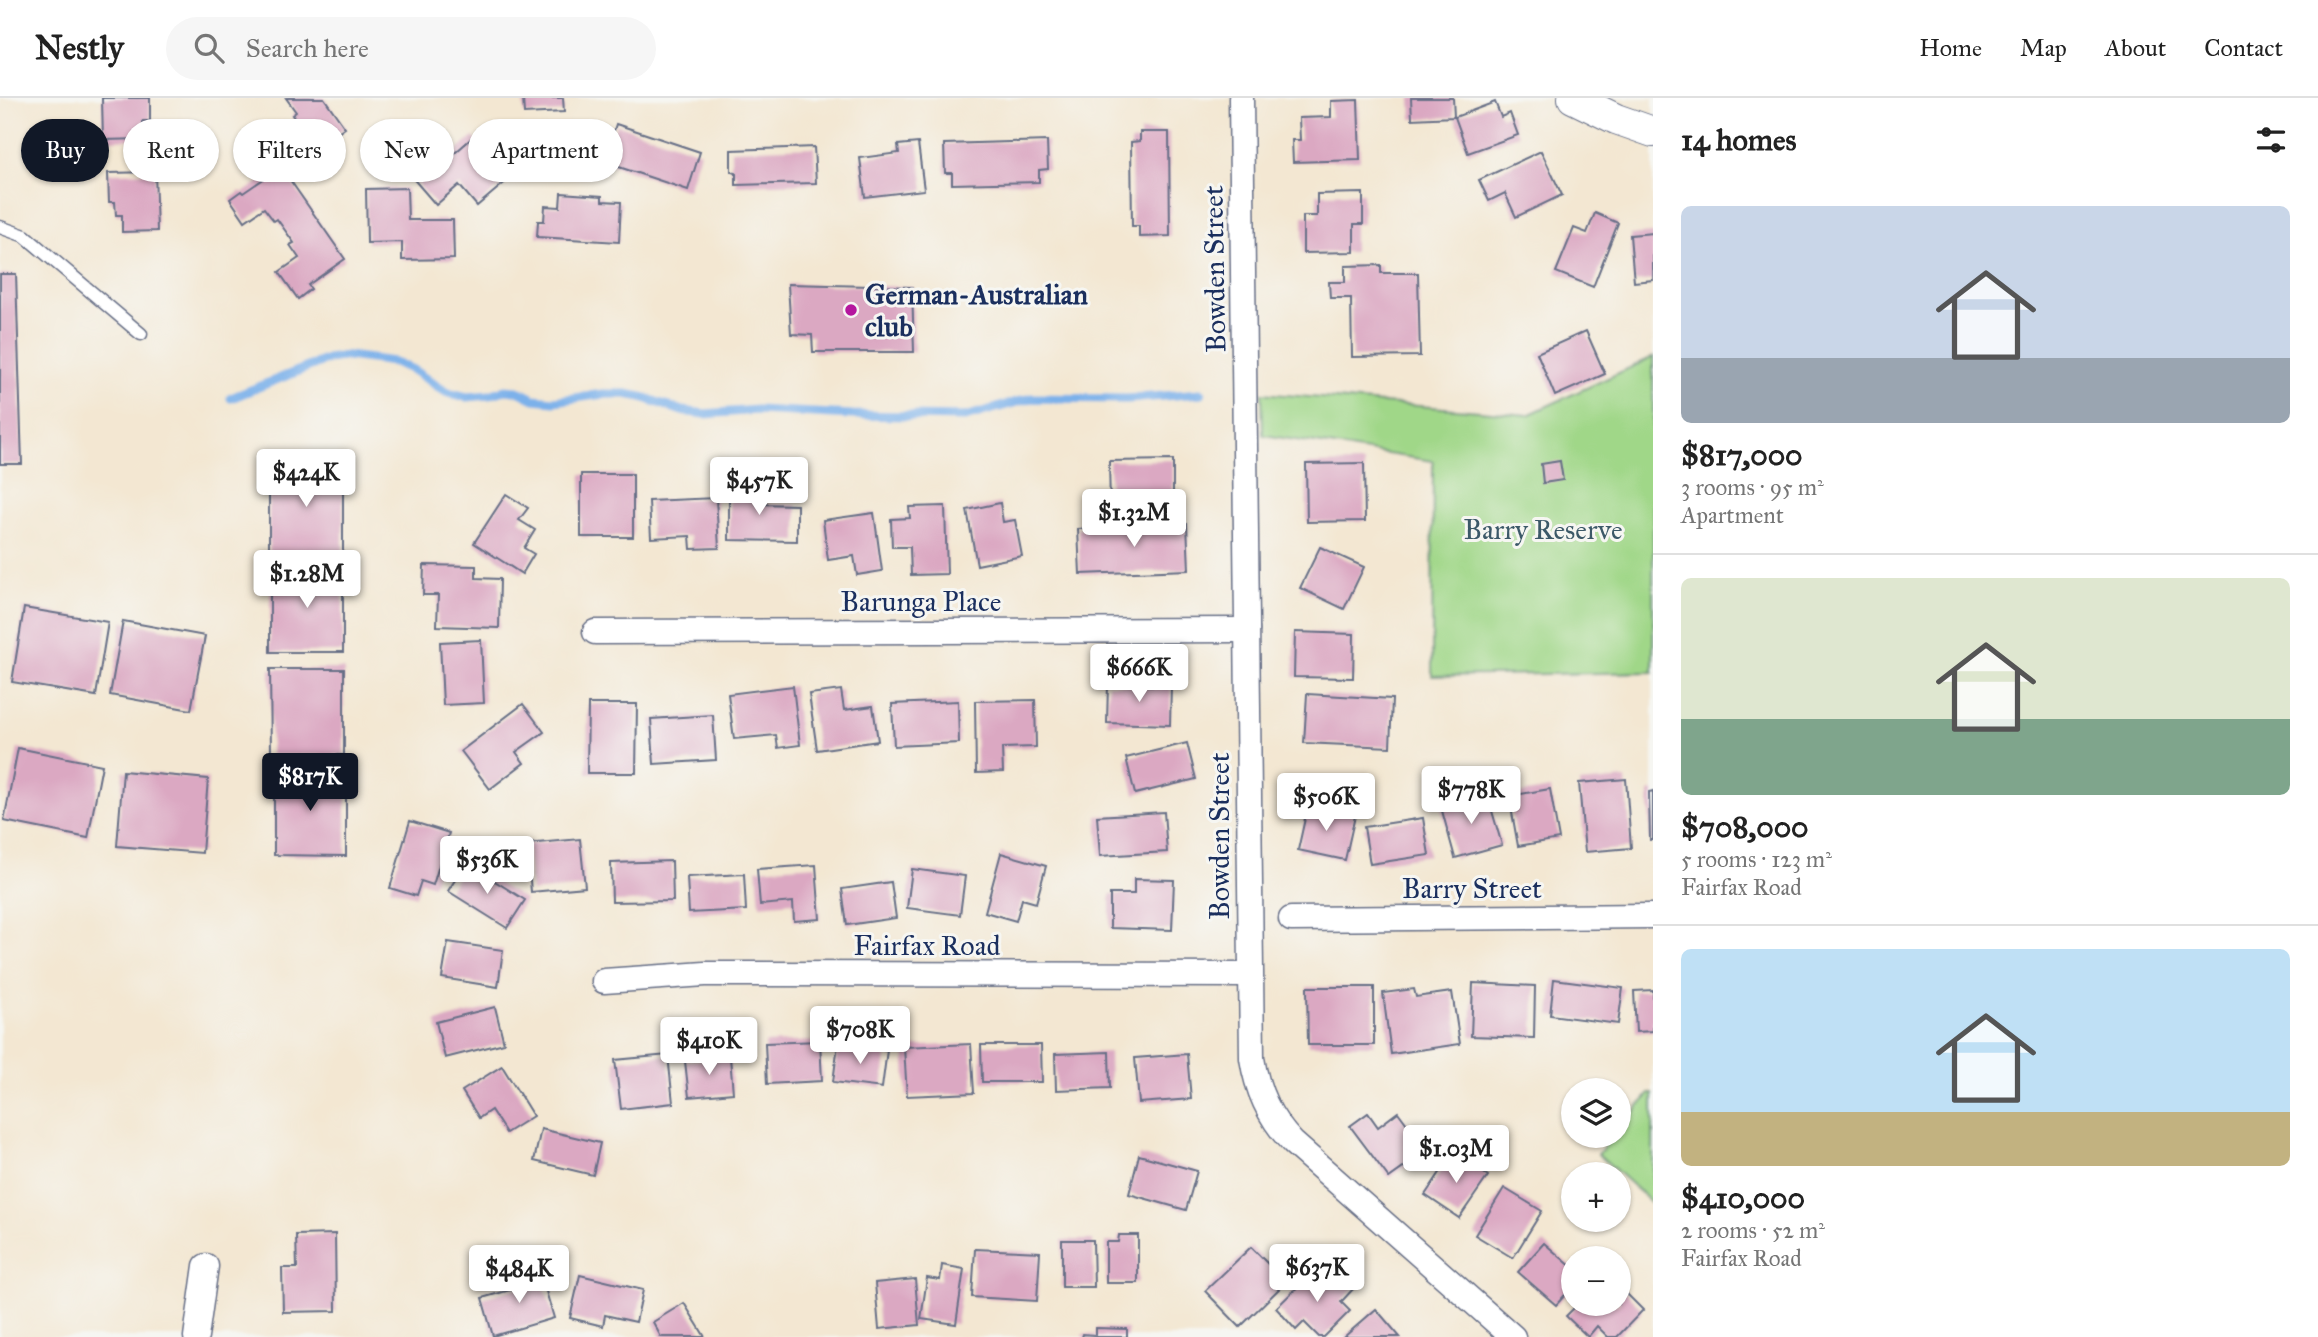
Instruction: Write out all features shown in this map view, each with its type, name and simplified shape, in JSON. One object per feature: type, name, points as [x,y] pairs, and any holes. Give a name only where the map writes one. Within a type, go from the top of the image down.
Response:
[{"type":"street","name":"Bowden Street","points":[[1241,98],[1250,975],[1255,1079],[1271,1116],[1293,1143],[1513,1337]]},
{"type":"street","points":[[1573,98],[1616,119],[1653,132]]},
{"type":"street","name":"Barunga Place","points":[[595,632],[1247,630]]},
{"type":"street","name":"Barry Street","points":[[1291,919],[1653,916]]},
{"type":"street","name":"Fairfax Road","points":[[604,981],[705,974],[1250,975]]},
{"type":"street","points":[[196,1337],[206,1266]]},
{"type":"lane","points":[[0,227],[24,236],[141,334]]},
{"type":"green space","name":"Barry Reserve","points":[[1653,357],[1653,672],[1432,676],[1433,461],[1263,435],[1262,393],[1528,415]]},
{"type":"green space","points":[[1649,1094],[1653,1094],[1653,1204],[1631,1184],[1631,1162],[1607,1162],[1598,1154],[1603,1148],[1631,1148],[1631,1116]]},
{"type":"building","points":[[102,98],[150,98],[150,119],[123,119],[123,140],[109,140],[109,119],[102,119]]},
{"type":"building","points":[[286,98],[324,98],[339,119],[295,119],[292,115],[296,112]]},
{"type":"building","points":[[523,98],[563,98],[564,112],[524,114]]},
{"type":"building","points":[[1411,98],[1453,98],[1454,117],[1412,119]]},
{"type":"building","points":[[1358,100],[1360,160],[1293,162],[1292,140],[1300,140],[1299,118],[1331,117],[1331,101]]},
{"type":"building","points":[[1495,102],[1501,117],[1510,113],[1518,135],[1468,153],[1455,117]]},
{"type":"building","points":[[623,126],[700,152],[688,190],[623,168]]},
{"type":"building","points":[[1140,132],[1169,132],[1170,236],[1139,237],[1139,226],[1132,226],[1131,142],[1140,141]]},
{"type":"building","points":[[468,141],[468,182],[505,182],[477,206],[459,185],[436,205],[416,182],[454,182],[454,154]]},
{"type":"building","points":[[1047,141],[1048,169],[1039,170],[1039,182],[952,184],[952,173],[945,173],[944,144]]},
{"type":"building","points":[[918,143],[924,190],[865,197],[860,158],[899,153],[898,145]]},
{"type":"building","points":[[814,147],[816,183],[736,185],[736,173],[731,172],[731,150]]},
{"type":"building","points":[[1541,151],[1562,195],[1516,217],[1505,193],[1489,201],[1479,180]]},
{"type":"building","points":[[109,173],[123,173],[123,182],[155,182],[157,231],[122,232],[122,215],[116,215],[115,202],[109,202]]},
{"type":"building","points":[[259,182],[291,182],[345,259],[308,285],[311,289],[298,299],[279,272],[299,258],[290,245],[294,243],[277,219],[274,221],[264,208],[245,221],[230,199],[241,191],[243,193]]},
{"type":"building","points":[[407,188],[408,220],[453,220],[454,259],[402,260],[402,242],[367,243],[366,189]]},
{"type":"building","points":[[561,193],[602,196],[602,201],[621,202],[619,242],[537,237],[538,221],[544,221],[545,206],[560,207]]},
{"type":"building","points":[[1363,193],[1363,224],[1354,224],[1354,252],[1303,253],[1303,216],[1317,216],[1317,194]]},
{"type":"building","points":[[1595,213],[1618,223],[1593,287],[1556,272],[1574,228],[1587,233]]},
{"type":"building","points":[[1653,233],[1653,280],[1634,282],[1630,235]]},
{"type":"building","points":[[1381,265],[1381,273],[1418,273],[1420,356],[1352,357],[1351,298],[1330,298],[1329,282],[1345,282],[1345,266]]},
{"type":"building","points":[[0,274],[16,274],[22,464],[0,464]]},
{"type":"building","name":"German-Australian club","points":[[788,284],[912,287],[914,352],[813,352],[812,335],[791,334]]},
{"type":"building","points":[[1586,331],[1605,374],[1555,396],[1537,353]]},
{"type":"building","points":[[1173,460],[1173,505],[1110,506],[1109,461]]},
{"type":"building","points":[[1560,461],[1563,480],[1543,483],[1541,464]]},
{"type":"building","points":[[1364,463],[1365,521],[1307,522],[1306,464]]},
{"type":"building","points":[[269,466],[343,467],[343,552],[269,552]]},
{"type":"building","points":[[581,474],[633,474],[633,537],[581,537]]},
{"type":"building","points":[[729,485],[758,485],[757,504],[797,505],[797,541],[729,540]]},
{"type":"building","points":[[506,494],[528,508],[519,520],[535,530],[524,548],[534,554],[522,574],[474,543]]},
{"type":"building","points":[[716,498],[719,548],[691,549],[690,536],[651,538],[649,501]]},
{"type":"building","points":[[1000,503],[1003,522],[1015,520],[1022,556],[977,565],[967,510]]},
{"type":"building","points":[[945,506],[947,574],[911,575],[910,547],[892,547],[891,519],[910,518],[909,507]]},
{"type":"building","points":[[874,513],[882,571],[857,575],[854,556],[828,560],[823,520]]},
{"type":"building","points":[[1187,524],[1189,570],[1080,574],[1078,529]]},
{"type":"building","points":[[1320,547],[1364,567],[1344,609],[1300,588]]},
{"type":"building","points":[[424,565],[476,566],[476,578],[500,579],[499,628],[437,626],[438,595],[423,595]]},
{"type":"building","points":[[270,568],[343,568],[343,652],[270,652]]},
{"type":"building","points":[[24,608],[108,622],[96,696],[12,682]]},
{"type":"building","points":[[123,621],[205,636],[191,710],[110,695]]},
{"type":"building","points":[[1295,632],[1354,634],[1353,678],[1294,677]]},
{"type":"building","points":[[481,640],[484,703],[443,705],[440,642]]},
{"type":"building","points":[[270,669],[344,669],[344,755],[271,755]]},
{"type":"building","points":[[1108,684],[1171,686],[1170,725],[1107,723]]},
{"type":"building","points":[[793,686],[800,745],[778,748],[776,735],[734,739],[728,694]]},
{"type":"building","points":[[841,690],[844,710],[873,706],[878,741],[817,750],[809,694]]},
{"type":"building","points":[[1307,694],[1392,699],[1390,747],[1304,743]]},
{"type":"building","points":[[1035,700],[1036,747],[1002,748],[1003,772],[976,773],[975,701]]},
{"type":"building","points":[[958,701],[959,743],[894,746],[892,704]]},
{"type":"building","points":[[523,704],[544,732],[516,752],[524,763],[490,789],[461,751]]},
{"type":"building","points":[[588,704],[637,704],[636,773],[587,773]]},
{"type":"building","points":[[713,715],[716,760],[654,764],[651,719]]},
{"type":"building","points":[[1187,743],[1196,779],[1135,794],[1126,758]]},
{"type":"building","points":[[18,748],[102,765],[88,838],[4,821]]},
{"type":"building","points":[[123,771],[208,779],[202,853],[117,846]]},
{"type":"building","points":[[274,771],[346,771],[346,856],[274,855]]},
{"type":"building","points":[[1626,779],[1631,848],[1585,852],[1579,783]]},
{"type":"building","points":[[1550,789],[1559,839],[1518,846],[1509,796]]},
{"type":"building","points":[[1653,791],[1653,840],[1650,840],[1649,792]]},
{"type":"building","points":[[1487,794],[1502,845],[1455,858],[1441,807]]},
{"type":"building","points":[[1308,805],[1355,816],[1345,860],[1298,850]]},
{"type":"building","points":[[1164,812],[1167,852],[1100,856],[1097,816]]},
{"type":"building","points":[[1423,818],[1429,855],[1370,864],[1364,827]]},
{"type":"building","points":[[410,821],[449,833],[433,885],[421,881],[416,896],[390,888]]},
{"type":"building","points":[[580,839],[585,887],[531,892],[527,844]]},
{"type":"building","points":[[1001,853],[1046,866],[1036,903],[1022,899],[1016,921],[985,912]]},
{"type":"building","points":[[672,861],[673,901],[612,902],[611,863]]},
{"type":"building","points":[[466,863],[525,900],[507,928],[448,891]]},
{"type":"building","points":[[816,865],[820,919],[794,921],[793,902],[760,905],[757,869]]},
{"type":"building","points":[[912,869],[965,876],[960,915],[907,908]]},
{"type":"building","points":[[744,874],[746,910],[689,913],[687,877]]},
{"type":"building","points":[[1134,879],[1174,880],[1172,930],[1110,928],[1110,894],[1134,894]]},
{"type":"building","points":[[891,882],[896,918],[847,925],[842,889]]},
{"type":"building","points":[[448,942],[503,950],[498,987],[442,978]]},
{"type":"building","points":[[1554,979],[1623,988],[1618,1024],[1550,1015]]},
{"type":"building","points":[[1473,983],[1535,986],[1534,1038],[1471,1036]]},
{"type":"building","points":[[1307,987],[1374,987],[1374,1045],[1308,1045]]},
{"type":"building","points":[[1414,989],[1416,997],[1452,992],[1460,1044],[1391,1054],[1383,993]]},
{"type":"building","points":[[1653,990],[1653,1031],[1636,1032],[1634,991]]},
{"type":"building","points":[[495,1007],[504,1043],[445,1058],[436,1022]]},
{"type":"building","points":[[820,1041],[822,1081],[767,1084],[765,1043]]},
{"type":"building","points":[[838,1044],[887,1050],[882,1088],[833,1082]]},
{"type":"building","points":[[971,1044],[974,1093],[907,1096],[904,1047]]},
{"type":"building","points":[[981,1045],[1041,1045],[1042,1082],[982,1082]]},
{"type":"building","points":[[1109,1052],[1110,1088],[1056,1090],[1055,1054]]},
{"type":"building","points":[[1187,1054],[1191,1099],[1139,1103],[1135,1058]]},
{"type":"building","points":[[668,1055],[673,1103],[621,1109],[615,1060]]},
{"type":"building","points":[[730,1057],[733,1093],[689,1097],[685,1061]]},
{"type":"building","points":[[502,1066],[533,1116],[506,1133],[491,1110],[479,1118],[462,1091]]},
{"type":"building","points":[[1398,1112],[1427,1151],[1389,1178],[1350,1126],[1368,1113],[1378,1127]]},
{"type":"building","points":[[541,1129],[600,1143],[593,1175],[534,1161]]},
{"type":"building","points":[[1454,1152],[1488,1176],[1459,1218],[1425,1195]]},
{"type":"building","points":[[1139,1155],[1197,1171],[1186,1210],[1129,1194]]},
{"type":"building","points":[[1504,1188],[1542,1211],[1513,1258],[1475,1235]]},
{"type":"building","points":[[335,1234],[336,1311],[283,1312],[282,1268],[297,1268],[296,1235]]},
{"type":"building","points":[[1119,1235],[1138,1235],[1138,1283],[1106,1283],[1106,1242],[1118,1242]]},
{"type":"building","points":[[1062,1240],[1093,1240],[1094,1287],[1062,1287]]},
{"type":"building","points":[[1544,1243],[1561,1258],[1561,1299],[1556,1305],[1518,1272]]},
{"type":"building","points":[[1251,1247],[1286,1282],[1240,1327],[1205,1291]]},
{"type":"building","points":[[975,1249],[1040,1252],[1037,1301],[972,1297]]},
{"type":"building","points":[[942,1265],[964,1269],[956,1324],[921,1319],[927,1278],[940,1280]]},
{"type":"building","points":[[539,1268],[554,1318],[493,1336],[482,1298],[524,1286],[521,1274]]},
{"type":"building","points":[[1313,1272],[1325,1284],[1338,1272],[1354,1288],[1341,1302],[1350,1311],[1324,1337],[1319,1337],[1304,1322],[1296,1330],[1276,1308]]},
{"type":"building","points":[[580,1275],[643,1290],[636,1322],[605,1315],[603,1326],[570,1318]]},
{"type":"building","points":[[915,1279],[919,1325],[879,1329],[875,1283]]},
{"type":"building","points":[[1631,1298],[1643,1310],[1617,1337],[1608,1337],[1597,1326],[1588,1337],[1566,1316],[1631,1316]]},
{"type":"building","points":[[684,1303],[705,1337],[661,1337],[653,1322]]},
{"type":"building","points":[[1376,1309],[1400,1337],[1344,1337]]},
{"type":"building","points":[[1096,1328],[1127,1329],[1127,1337],[1082,1337],[1083,1334],[1096,1335]]},
{"type":"waterway","points":[[231,398],[328,359],[347,356],[394,362],[413,370],[446,392],[467,397],[505,390],[518,391],[534,399],[554,401],[603,394],[626,394],[682,411],[705,414],[757,410],[965,417],[1031,398],[1127,399],[1201,393]]},
{"type":"place","name":"German-Australian club","points":[[851,310]]}]
